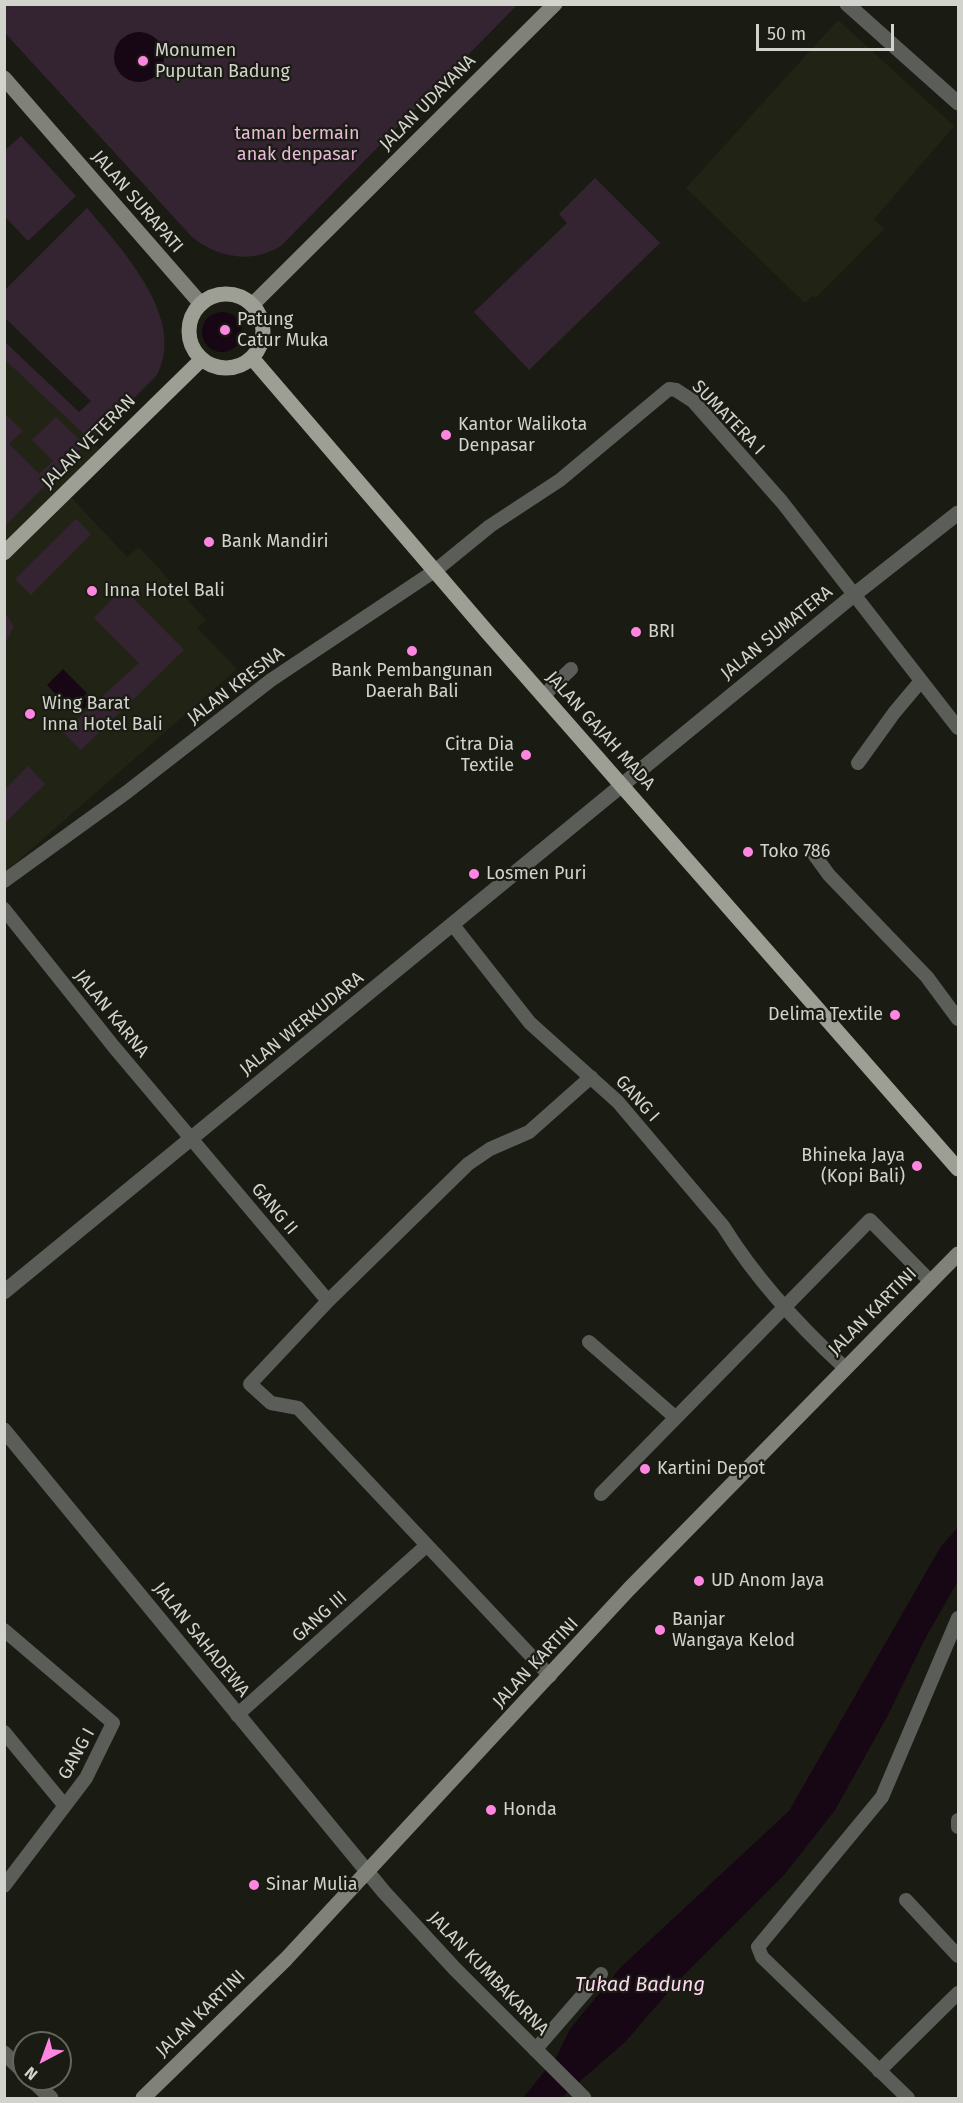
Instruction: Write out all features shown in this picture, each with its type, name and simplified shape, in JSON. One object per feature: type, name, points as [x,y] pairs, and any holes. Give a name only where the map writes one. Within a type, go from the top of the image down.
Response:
[{"type":"main road","name":"JALAN UDAYANA","points":[[252,305],[555,4]]},
{"type":"main road","name":"JALAN SURAPATI","points":[[4,78],[201,304]]},
{"type":"main road","points":[[232,295],[252,305],[262,325],[259,348],[252,358],[232,368],[211,365],[202,359],[192,344],[189,325],[193,313],[201,304],[210,297],[232,295]]},
{"type":"main road","name":"JALAN GAJAH MADA","points":[[252,358],[543,696],[958,1169]]},
{"type":"main road","name":"JALAN VETERAN","points":[[4,553],[202,359]]},
{"type":"main road","name":"JALAN KARTINI","points":[[142,2098],[286,1959],[369,1873],[629,1589],[958,1254]]},
{"type":"street","points":[[847,4],[958,103]]},
{"type":"street","name":"SUMATERA I","points":[[436,570],[490,526],[560,480],[669,389],[676,390],[693,401],[782,502],[855,594]]},
{"type":"street","name":"JALAN SUMATERA","points":[[623,785],[855,594],[958,513]]},
{"type":"street","name":"JALAN KRESNA","points":[[4,881],[127,792],[271,680],[436,570]]},
{"type":"street","points":[[855,594],[920,682],[958,728]]},
{"type":"street","points":[[543,696],[571,669]]},
{"type":"street","points":[[858,763],[894,713],[920,682]]},
{"type":"street","name":"JALAN WERKUDARA","points":[[4,1292],[623,785]]},
{"type":"street","points":[[813,853],[836,883],[927,977],[958,1019]]},
{"type":"street","name":"JALAN KARNA","points":[[4,909],[192,1140]]},
{"type":"street","name":"GANG I","points":[[453,925],[530,1023],[624,1109],[718,1219],[784,1308],[844,1368]]},
{"type":"street","points":[[549,1676],[298,1408],[271,1403],[251,1386],[253,1380],[328,1301],[468,1164],[490,1149],[529,1132],[591,1077]]},
{"type":"street","name":"GANG II","points":[[192,1140],[328,1301]]},
{"type":"street","points":[[601,1494],[870,1220],[931,1282]]},
{"type":"street","points":[[589,1342],[676,1418]]},
{"type":"street","name":"JALAN SAHADEWA","points":[[4,1430],[369,1873]]},
{"type":"street","name":"GANG III","points":[[237,1715],[426,1545]]},
{"type":"street","points":[[908,2098],[762,1957],[758,1947],[882,1797],[958,1618]]},
{"type":"street","name":"GANG I","points":[[4,1630],[113,1723],[94,1763],[65,1806],[5,1885]]},
{"type":"street","points":[[4,1732],[65,1806]]},
{"type":"street","points":[[958,1820],[958,1827]]},
{"type":"street","name":"JALAN KUMBAKARNA","points":[[369,1873],[456,1970],[582,2097]]},
{"type":"street","points":[[906,1899],[958,1956]]},
{"type":"street","points":[[535,2050],[601,1974]]},
{"type":"street","points":[[879,2071],[958,1993]]},
{"type":"shaded area","points":[[838,20],[954,126],[874,219],[884,229],[816,298],[812,296],[805,303],[686,188]]},
{"type":"shaded area","name":"Inna Hotel Bali","points":[[4,359],[102,451],[64,490],[127,557],[139,547],[206,620],[197,628],[237,669],[5,872]]},
{"type":"green space","name":"taman bermain anak denpasar","points":[[4,5],[517,5],[281,246],[270,252],[247,257],[213,250],[192,237],[5,33]]},
{"type":"green space","points":[[21,136],[76,196],[28,241],[5,217],[5,150]]},
{"type":"green space","points":[[595,178],[660,243],[529,370],[474,312],[567,223],[559,214]]},
{"type":"green space","points":[[87,208],[132,263],[146,285],[164,330],[164,353],[157,375],[91,441],[4,359],[5,342],[79,412],[91,401],[4,317],[5,290]]},
{"type":"green space","points":[[4,413],[23,431],[9,444],[39,474],[53,461],[32,440],[56,417],[85,445],[5,526]]},
{"type":"green space","points":[[76,519],[91,534],[31,595],[15,579]]},
{"type":"green space","points":[[123,588],[184,650],[81,750],[63,732],[139,663],[94,618]]},
{"type":"green space","points":[[5,613],[14,627],[5,643]]},
{"type":"green space","points":[[28,766],[45,784],[5,823],[5,789]]},
{"type":"water","points":[[134,32],[144,32],[157,39],[164,52],[164,62],[157,75],[144,82],[134,82],[125,78],[118,71],[114,62],[114,52],[118,43],[125,36]]},
{"type":"water","points":[[222,312],[230,313],[236,318],[241,324],[241,340],[236,346],[230,351],[222,352],[214,351],[208,346],[203,340],[202,332],[203,324],[208,318],[214,313]]},
{"type":"water","points":[[63,669],[87,693],[84,696],[90,703],[79,714],[73,707],[70,709],[47,685]]},
{"type":"water","name":"Tukad Badung","points":[[958,1527],[958,1581],[926,1637],[887,1717],[835,1810],[784,1875],[676,1983],[626,2041],[561,2098],[523,2098],[557,2056],[570,2029],[621,1967],[789,1811],[940,1548]]},
{"type":"place","name":"Monumen Puputan Badung","points":[[143,61]]},
{"type":"place","name":"Patung Catur Muka","points":[[225,330]]},
{"type":"place","name":"Kantor Walikota Denpasar","points":[[446,435]]},
{"type":"place","name":"Bank Mandiri","points":[[209,542]]},
{"type":"place","name":"Inna Hotel Bali","points":[[92,591]]},
{"type":"place","name":"BRI","points":[[636,632]]},
{"type":"place","name":"Bank Pembangunan Daerah Bali","points":[[412,651]]},
{"type":"place","name":"Wing Barat Inna Hotel Bali","points":[[30,714]]},
{"type":"place","name":"Citra Dia Textile","points":[[526,755]]},
{"type":"place","name":"Toko 786","points":[[748,852]]},
{"type":"place","name":"Losmen Puri","points":[[474,874]]},
{"type":"place","name":"Delima Textile","points":[[895,1015]]},
{"type":"place","name":"Bhineka Jaya (Kopi Bali)","points":[[917,1166]]},
{"type":"place","name":"Kartini Depot","points":[[645,1469]]},
{"type":"place","name":"UD Anom Jaya","points":[[699,1581]]},
{"type":"place","name":"Banjar Wangaya Kelod","points":[[660,1630]]},
{"type":"place","name":"Honda","points":[[491,1810]]},
{"type":"place","name":"Sinar Mulia","points":[[254,1885]]}]
